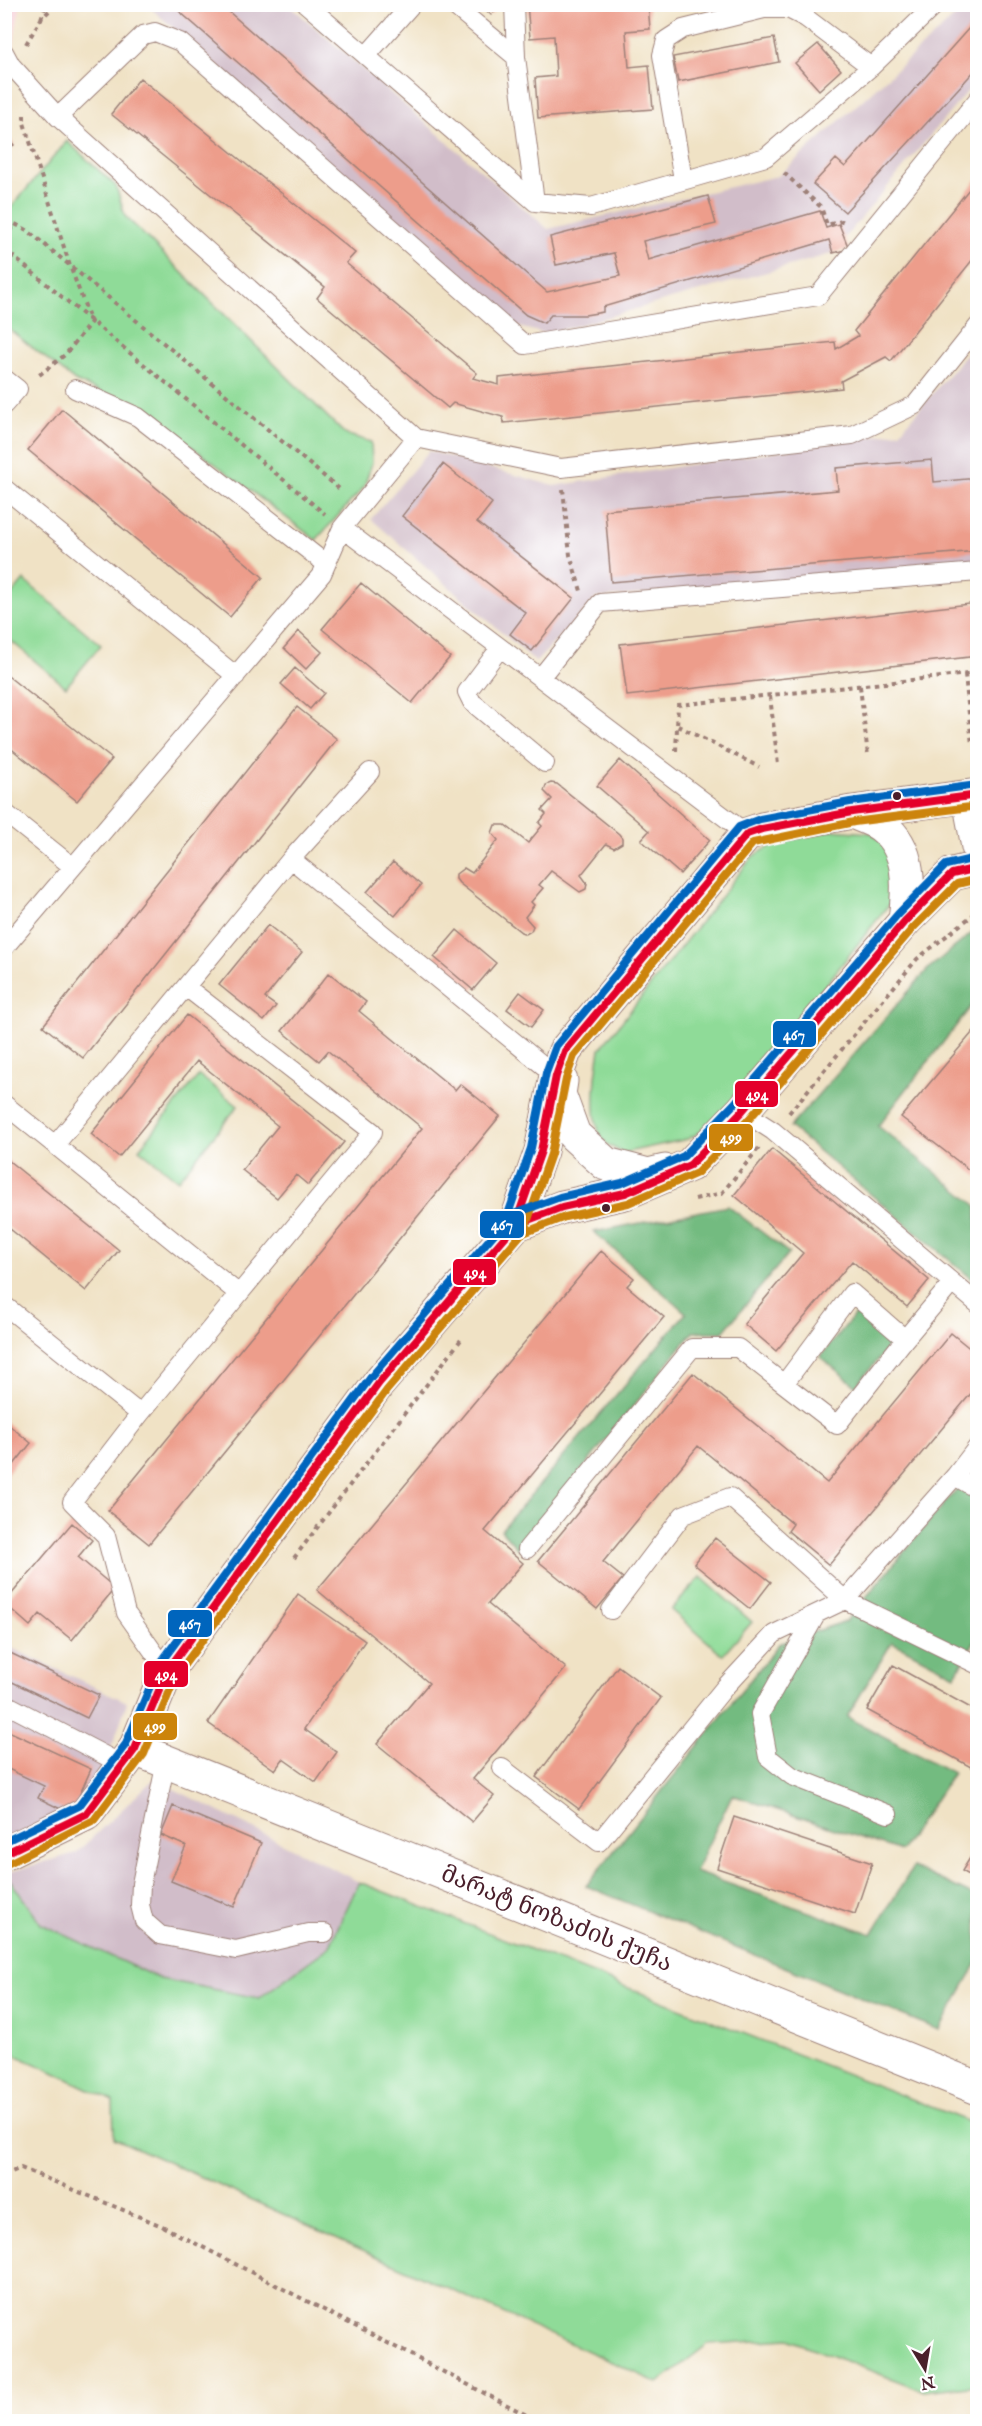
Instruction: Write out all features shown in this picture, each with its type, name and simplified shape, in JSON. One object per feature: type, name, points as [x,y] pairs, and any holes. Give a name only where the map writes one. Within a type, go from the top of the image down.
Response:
[{"type":"street","points":[[4,1854],[86,1814],[129,1757],[167,1671],[380,1383],[514,1225],[541,1151],[560,1064],[747,834],[762,829],[852,812],[978,795]]},
{"type":"street","points":[[978,807],[972,814],[978,847]]},
{"type":"street","points":[[852,812],[881,825],[902,849],[909,881],[905,921]]},
{"type":"street","points":[[514,1225],[562,1207],[625,1193],[690,1165],[741,1111],[905,921],[952,874],[978,868]]},
{"type":"street","points":[[560,1064],[559,1094],[574,1135],[606,1164],[648,1175],[690,1165]]},
{"type":"street","name":"მარატ ნოზაძის ქუჩა","points":[[129,1757],[166,1761],[978,2088]]},
{"type":"lane","points":[[306,4],[536,202],[591,207],[766,158],[871,67],[936,4]]},
{"type":"lane","points":[[366,56],[412,4]]},
{"type":"lane","points":[[452,4],[516,57]]},
{"type":"lane","points":[[514,4],[516,57],[536,202]]},
{"type":"lane","points":[[683,180],[662,55],[666,40],[683,29],[764,9],[788,9],[806,18],[871,67]]},
{"type":"lane","points":[[58,117],[143,35],[155,32],[180,42],[525,345],[818,296],[978,99]]},
{"type":"lane","points":[[4,52],[15,69],[58,117],[416,438],[561,468],[852,435],[915,405],[978,326]]},
{"type":"lane","points":[[4,405],[11,383]]},
{"type":"lane","points":[[75,389],[138,417],[326,564]]},
{"type":"lane","points":[[4,948],[322,574],[342,528],[416,438]]},
{"type":"lane","points":[[4,488],[236,675]]},
{"type":"lane","points":[[342,528],[747,834]]},
{"type":"lane","points":[[540,678],[600,603],[978,572]]},
{"type":"lane","points":[[500,648],[467,692],[472,702],[545,763]]},
{"type":"lane","points":[[55,1145],[291,859],[370,772]]},
{"type":"lane","points":[[4,812],[73,867]]},
{"type":"lane","points":[[291,859],[560,1064]]},
{"type":"lane","points":[[167,1671],[126,1613],[106,1536],[72,1502],[140,1414],[373,1132],[186,987]]},
{"type":"lane","points":[[4,1104],[239,1294]]},
{"type":"lane","points":[[741,1111],[773,1131],[978,1304]]},
{"type":"lane","points":[[527,1549],[692,1348],[738,1348],[837,1425],[952,1283]]},
{"type":"lane","points":[[784,1384],[852,1293],[905,1339]]},
{"type":"lane","points":[[4,1305],[140,1414]]},
{"type":"lane","points":[[502,1768],[599,1842],[725,1688],[774,1634],[845,1600],[955,1476],[978,1446]]},
{"type":"lane","points":[[955,1476],[978,1490]]},
{"type":"lane","points":[[611,1610],[683,1515],[730,1497],[845,1600],[978,1665]]},
{"type":"lane","points":[[816,1615],[760,1714],[768,1757],[792,1776],[888,1814]]},
{"type":"lane","points":[[4,1703],[129,1757]]},
{"type":"lane","points":[[166,1761],[141,1884],[140,1905],[144,1921],[160,1935],[236,1950],[308,1933],[325,1933]]},
{"type":"path","points":[[41,19],[46,4]]},
{"type":"path","points":[[15,69],[26,43],[41,19],[56,4]]},
{"type":"path","points":[[24,123],[70,266],[91,322]]},
{"type":"path","points":[[766,158],[820,207],[828,225],[842,221]]},
{"type":"path","points":[[4,238],[15,224],[27,230],[360,505]]},
{"type":"path","points":[[4,249],[342,528]]},
{"type":"path","points":[[11,383],[45,372],[66,354],[91,322]]},
{"type":"path","points":[[561,468],[570,555],[574,570]]},
{"type":"path","points":[[675,779],[678,705],[978,673]]},
{"type":"path","points":[[965,674],[972,745]]},
{"type":"path","points":[[860,686],[868,756]]},
{"type":"path","points":[[770,696],[778,765]]},
{"type":"path","points":[[678,726],[759,767]]},
{"type":"path","points":[[4,2175],[21,2168],[162,2226],[540,2421]]},
{"type":"shaded area","points":[[5,5],[21,5],[8,93],[5,96]]},
{"type":"shaded area","points":[[147,5],[289,5],[548,229],[778,176],[968,5],[977,5],[977,80],[831,254],[547,334],[514,326]]},
{"type":"shaded area","points":[[977,341],[977,565],[596,598],[536,662],[371,519],[429,451],[554,486],[900,432]]},
{"type":"shaded area","points":[[5,1645],[127,1702],[86,1807],[5,1839]]},
{"type":"shaded area","points":[[154,1779],[359,1882],[329,1947],[259,1998],[160,1979],[41,1924],[6,1873],[76,1853]]},
{"type":"green space","points":[[67,141],[116,186],[125,216],[345,434],[371,442],[372,463],[364,487],[316,540],[146,412],[75,381],[5,326],[4,216]]},
{"type":"green space","points":[[24,580],[101,645],[66,687],[5,636],[5,603]]},
{"type":"green space","points":[[831,830],[872,833],[893,851],[898,893],[718,1122],[688,1139],[623,1153],[606,1143],[600,1135],[595,1111],[595,1084],[600,1049],[753,856],[791,835]]},
{"type":"green space","points":[[977,929],[977,999],[878,1126],[977,1206],[977,1283],[790,1127],[929,968]]},
{"type":"green space","points":[[199,1075],[238,1106],[178,1180],[139,1149]]},
{"type":"green space","points":[[728,1206],[789,1253],[723,1332],[693,1332],[518,1549],[501,1530],[686,1313],[594,1232]]},
{"type":"green space","points":[[857,1312],[893,1342],[856,1386],[820,1357]]},
{"type":"green space","points":[[977,1465],[978,1573],[974,1578],[977,1580],[977,1637],[955,1675],[892,1642],[847,1717],[953,1773],[901,1851],[732,1795],[695,1872],[872,1934],[913,1867],[977,1897],[977,1963],[939,2030],[586,1886],[779,1644],[846,1621]]},
{"type":"green space","points":[[701,1577],[752,1622],[723,1655],[671,1610]]},
{"type":"green space","points":[[5,1873],[41,1924],[160,1979],[259,1998],[329,1947],[359,1882],[977,2125],[977,2385],[924,2391],[788,2339],[708,2344],[658,2383],[114,2138],[113,2101],[5,2051]]},
{"type":"building","points":[[171,4],[220,4],[547,292],[620,276],[614,253],[556,265],[550,237],[708,196],[716,224],[643,241],[648,260],[820,211],[826,228],[839,224],[849,249],[833,253],[829,240],[603,307],[603,312],[585,315],[551,315],[544,323],[526,315]]},
{"type":"building","points":[[480,4],[501,4],[491,15]]},
{"type":"building","points":[[527,4],[648,4],[650,29],[626,31],[629,67],[649,65],[653,109],[538,118],[535,78],[556,76],[554,36],[530,38]]},
{"type":"building","points":[[978,18],[978,67],[845,212],[813,184],[836,159],[845,167]]},
{"type":"building","points":[[774,38],[779,62],[678,82],[673,57]]},
{"type":"building","points":[[818,44],[841,70],[819,90],[795,63]]},
{"type":"building","points":[[140,78],[355,253],[346,263],[477,373],[473,378],[499,385],[499,378],[835,342],[836,349],[858,336],[854,331],[978,178],[978,253],[891,361],[886,357],[841,381],[842,388],[504,423],[503,417],[453,403],[448,408],[317,298],[325,287],[111,114]]},
{"type":"building","points":[[4,129],[14,145],[4,151]]},
{"type":"building","points":[[62,409],[263,577],[230,617],[28,450]]},
{"type":"building","points":[[932,460],[934,482],[978,478],[978,551],[611,582],[605,510],[838,490],[836,468]]},
{"type":"building","points":[[443,464],[492,503],[477,522],[574,598],[532,651],[510,634],[526,613],[402,516]]},
{"type":"building","points":[[361,583],[450,657],[412,703],[322,629]]},
{"type":"building","points":[[978,603],[978,656],[627,696],[620,644]]},
{"type":"building","points":[[299,631],[322,652],[306,669],[284,648]]},
{"type":"building","points":[[295,668],[324,693],[310,709],[281,684]]},
{"type":"building","points":[[4,673],[112,759],[77,801],[4,743]]},
{"type":"building","points":[[297,707],[337,739],[83,1058],[43,1026]]},
{"type":"building","points":[[620,760],[710,840],[680,874],[641,840],[649,831],[597,786]]},
{"type":"building","points":[[557,784],[619,834],[622,843],[614,848],[606,844],[581,875],[587,883],[586,889],[580,892],[551,871],[539,885],[543,888],[531,902],[534,905],[525,917],[533,926],[526,934],[459,883],[456,874],[464,868],[472,873],[498,840],[492,833],[495,825],[505,825],[528,843],[542,826],[539,823],[546,814],[542,810],[552,799],[544,791],[546,785]]},
{"type":"building","points":[[393,862],[421,885],[395,916],[367,892]]},
{"type":"building","points":[[268,925],[302,952],[265,998],[276,1006],[264,1021],[219,985]]},
{"type":"building","points":[[457,930],[496,963],[473,990],[434,957]]},
{"type":"building","points":[[329,973],[366,1002],[359,1011],[455,1090],[460,1084],[500,1116],[149,1544],[108,1511],[422,1128],[328,1051],[319,1061],[282,1031]]},
{"type":"building","points":[[520,992],[544,1010],[531,1027],[507,1009]]},
{"type":"building","points":[[187,1015],[344,1142],[308,1185],[296,1175],[277,1198],[242,1170],[278,1126],[197,1061],[119,1157],[91,1134]]},
{"type":"building","points":[[978,1026],[978,1177],[901,1117]]},
{"type":"building","points":[[772,1149],[929,1280],[907,1307],[852,1261],[776,1351],[744,1324],[803,1253],[734,1195]]},
{"type":"building","points":[[4,1157],[119,1250],[86,1291],[4,1224]]},
{"type":"building","points":[[601,1251],[634,1278],[627,1286],[664,1317],[485,1531],[523,1563],[488,1604],[566,1668],[473,1779],[494,1796],[472,1822],[377,1744],[429,1683],[317,1590]]},
{"type":"building","points":[[951,1333],[978,1355],[978,1385],[829,1565],[788,1531],[793,1524],[698,1446],[603,1562],[623,1578],[597,1609],[538,1561],[693,1373],[827,1483]]},
{"type":"building","points":[[4,1421],[31,1443],[4,1477]]},
{"type":"building","points":[[72,1523],[92,1540],[78,1557],[115,1588],[72,1640],[40,1614],[30,1626],[4,1603]]},
{"type":"building","points":[[715,1538],[771,1582],[750,1609],[694,1564]]},
{"type":"building","points":[[298,1594],[365,1641],[304,1729],[337,1752],[316,1782],[283,1759],[275,1770],[208,1723]]},
{"type":"building","points":[[4,1650],[99,1695],[87,1718],[4,1678]]},
{"type":"building","points":[[893,1665],[978,1712],[978,1771],[867,1710]]},
{"type":"building","points":[[618,1666],[661,1698],[579,1809],[536,1777]]},
{"type":"building","points":[[4,1729],[91,1769],[71,1814],[38,1798],[44,1786],[4,1767]]},
{"type":"building","points":[[173,1806],[261,1843],[234,1907],[171,1881],[186,1846],[161,1835]]},
{"type":"building","points":[[734,1817],[872,1863],[855,1914],[717,1868]]},
{"type":"building","points":[[978,1845],[978,1880],[962,1871]]},
{"type":"transit line","name":"467","points":[[4,1842],[79,1806],[126,1744],[159,1665],[371,1377],[506,1220],[531,1148],[546,1073],[556,1046],[739,827],[760,819],[850,802],[977,785]]},
{"type":"transit line","name":"494","points":[[4,1854],[86,1814],[135,1749],[167,1671],[379,1383],[515,1225],[541,1151],[556,1076],[565,1051],[747,834],[762,829],[852,812],[978,795]]},
{"type":"transit line","name":"499","points":[[9,1863],[94,1820],[144,1754],[176,1676],[387,1390],[524,1231],[551,1154],[566,1079],[574,1056],[753,843],[854,822],[978,806]]},
{"type":"transit line","name":"467","points":[[511,1215],[560,1197],[622,1183],[684,1156],[734,1104],[898,914],[946,865],[976,858]]},
{"type":"transit line","name":"494","points":[[490,1254],[515,1225],[562,1207],[625,1193],[690,1165],[742,1111],[905,921],[952,874],[978,868]]},
{"type":"transit line","name":"499","points":[[498,1261],[521,1234],[565,1217],[628,1203],[697,1173],[750,1118],[913,928],[957,884],[978,879]]}]
